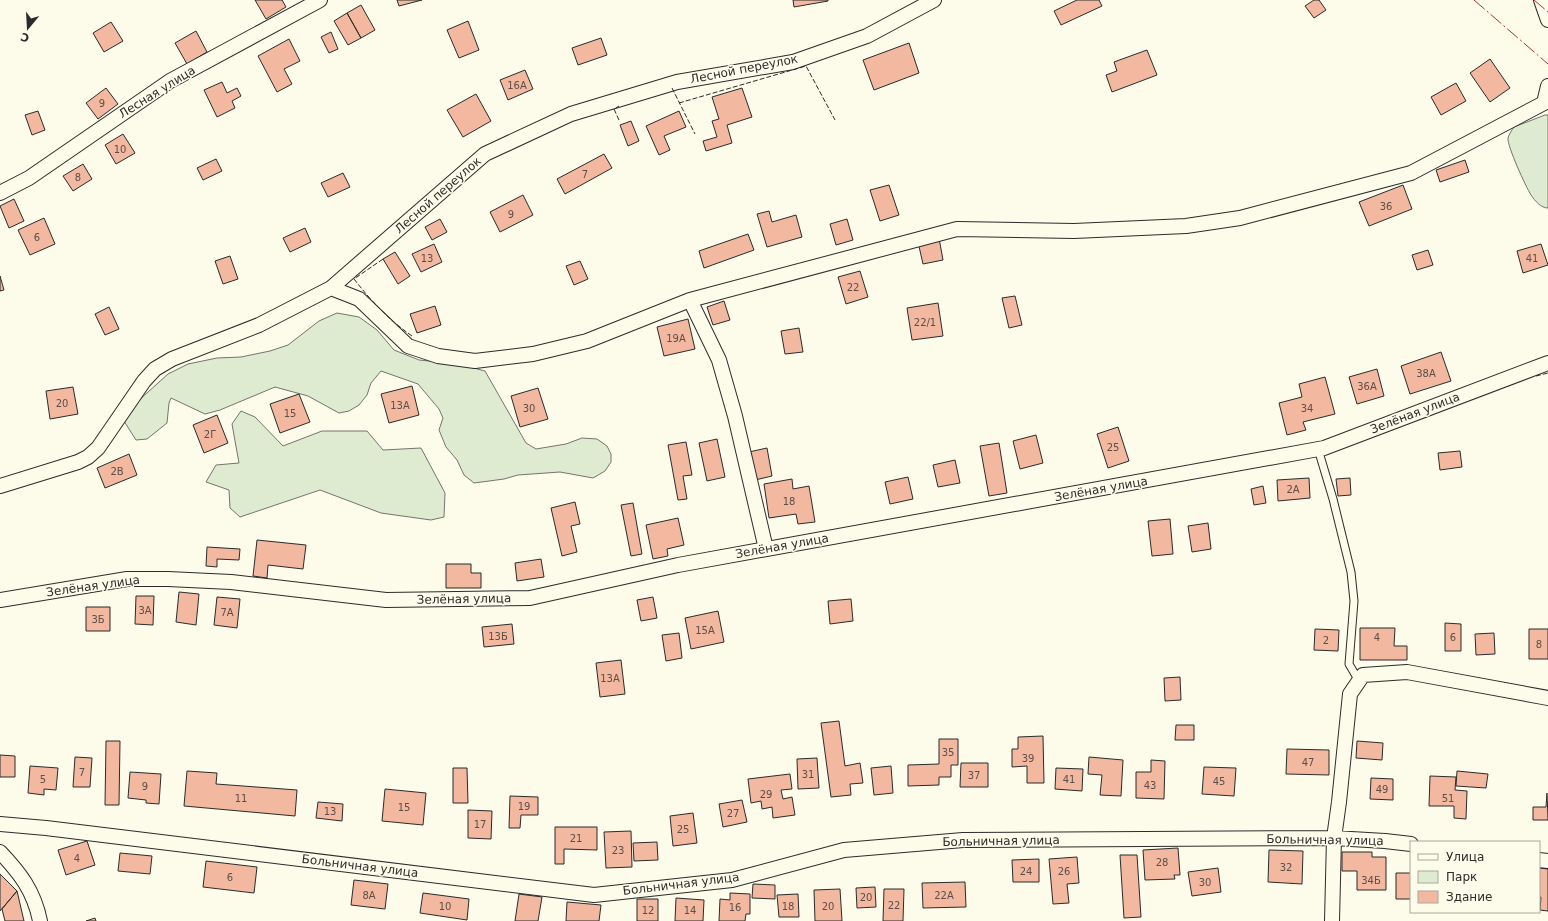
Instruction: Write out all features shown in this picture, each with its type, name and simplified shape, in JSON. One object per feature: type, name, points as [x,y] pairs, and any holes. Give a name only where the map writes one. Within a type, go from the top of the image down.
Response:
[{"type":"street","name":"Лесная улица","points":[[0,193],[29,178],[170,81],[320,0]]},
{"type":"street","name":"Лесной переулок","points":[[0,486],[78,462],[88,457],[98,448],[144,381],[155,369],[172,359],[259,325],[331,288],[485,154],[571,114],[677,82],[793,62],[867,36],[934,0]]},
{"type":"street","points":[[1541,0],[1548,20]]},
{"type":"street","points":[[331,288],[359,299],[408,346],[438,356],[475,361],[533,354],[588,341],[690,300],[957,229],[1074,231],[1186,226],[1240,218],[1411,173],[1544,103],[1548,86]]},
{"type":"street","points":[[690,300],[719,360],[735,416],[766,549]]},
{"type":"street","name":"Зелёная улица","points":[[0,600],[127,579],[231,582],[386,600],[530,598],[678,565],[1324,448],[1548,363]]},
{"type":"street","points":[[1332,921],[1334,838],[1340,802],[1350,694],[1363,675],[1407,672],[1548,698]]},
{"type":"street","name":"Больничная улица","points":[[0,824],[54,829],[594,895],[732,880],[844,850],[963,840],[1334,838],[1410,844]]},
{"type":"street","points":[[0,852],[18,871],[36,904],[40,921]]},
{"type":"lane","points":[[1318,449],[1333,499],[1351,572],[1354,601],[1349,664],[1359,681]]},
{"type":"green space","points":[[1548,115],[1548,208],[1545,208],[1536,202],[1531,195],[1521,176],[1508,142],[1508,138],[1514,127]]},
{"type":"green space","points":[[337,313],[359,317],[377,330],[394,350],[419,360],[470,367],[485,371],[526,443],[536,449],[566,444],[582,438],[597,439],[607,446],[611,454],[611,462],[605,471],[593,478],[560,472],[518,475],[504,479],[474,483],[464,475],[457,460],[446,447],[439,430],[443,418],[439,409],[418,384],[381,371],[371,383],[367,395],[359,405],[349,411],[339,413],[308,396],[275,387],[220,410],[205,414],[171,398],[167,423],[147,439],[136,440],[122,418],[168,374],[188,364],[217,358],[241,357],[270,351],[288,345],[319,321]]},
{"type":"green space","points":[[241,411],[255,417],[283,446],[322,431],[367,431],[383,450],[421,448],[445,493],[444,517],[431,520],[381,513],[320,490],[240,517],[230,508],[229,490],[206,482],[216,465],[239,463],[232,424]]},
{"type":"building","points":[[255,0],[282,0],[286,7],[266,19]]},
{"type":"building","points":[[397,0],[422,0],[399,6]]},
{"type":"building","points":[[793,0],[828,0],[828,1],[794,7]]},
{"type":"building","points":[[1077,0],[1099,0],[1102,6],[1061,25],[1054,11]]},
{"type":"building","points":[[1314,0],[1319,0],[1326,10],[1314,18],[1305,6]]},
{"type":"building","points":[[361,5],[375,30],[361,38],[347,13]]},
{"type":"building","points":[[347,13],[361,38],[348,45],[334,21]]},
{"type":"building","points":[[468,21],[479,50],[459,58],[447,30]]},
{"type":"building","points":[[111,22],[123,41],[104,52],[93,33]]},
{"type":"building","points":[[196,31],[207,52],[187,64],[175,43]]},
{"type":"building","points":[[331,32],[338,49],[329,53],[321,37]]},
{"type":"building","points":[[601,38],[607,55],[578,65],[572,48]]},
{"type":"building","points":[[289,39],[300,61],[284,69],[292,84],[277,92],[258,56]]},
{"type":"building","points":[[909,43],[919,73],[874,90],[863,60]]},
{"type":"building","points":[[1147,50],[1157,75],[1112,92],[1106,75],[1117,71],[1114,62]]},
{"type":"building","points":[[1490,59],[1510,88],[1490,102],[1470,73]]},
{"type":"building","points":[[525,70],[533,89],[508,100],[500,80]]},
{"type":"building","points":[[222,82],[227,93],[237,88],[241,96],[232,101],[235,108],[217,117],[204,90]]},
{"type":"building","points":[[1456,83],[1466,101],[1441,115],[1431,97]]},
{"type":"building","points":[[106,88],[118,104],[98,119],[86,103]]},
{"type":"building","points":[[742,88],[752,117],[727,125],[732,143],[706,151],[703,141],[717,137],[712,121],[719,119],[712,97]]},
{"type":"building","points":[[476,94],[491,121],[463,137],[447,110]]},
{"type":"building","points":[[38,111],[45,130],[32,135],[25,115]]},
{"type":"building","points":[[679,111],[686,127],[664,136],[670,150],[659,155],[646,126]]},
{"type":"building","points":[[631,121],[639,141],[628,146],[620,125]]},
{"type":"building","points":[[123,134],[135,153],[116,164],[105,145]]},
{"type":"building","points":[[604,154],[612,168],[565,194],[557,179]]},
{"type":"building","points":[[216,159],[222,171],[203,180],[197,168]]},
{"type":"building","points":[[1465,160],[1469,172],[1440,182],[1436,170]]},
{"type":"building","points":[[83,164],[92,179],[73,191],[63,176]]},
{"type":"building","points":[[343,173],[350,187],[328,197],[321,183]]},
{"type":"building","points":[[889,185],[899,215],[880,221],[870,190]]},
{"type":"building","points":[[1403,185],[1412,209],[1369,226],[1359,202]]},
{"type":"building","points":[[523,195],[533,215],[500,232],[490,212]]},
{"type":"building","points":[[14,199],[24,221],[9,228],[0,206]]},
{"type":"building","points":[[769,211],[772,222],[796,215],[802,237],[767,247],[757,214]]},
{"type":"building","points":[[44,218],[55,244],[30,255],[18,230]]},
{"type":"building","points":[[440,219],[447,232],[432,240],[425,227]]},
{"type":"building","points":[[847,219],[853,240],[836,245],[830,224]]},
{"type":"building","points":[[305,228],[311,242],[290,252],[283,238]]},
{"type":"building","points":[[748,234],[754,250],[704,268],[699,251]]},
{"type":"building","points":[[939,238],[943,260],[923,264],[918,242]]},
{"type":"building","points":[[434,244],[442,262],[421,272],[412,254]]},
{"type":"building","points":[[1541,244],[1548,265],[1523,273],[1517,251]]},
{"type":"building","points":[[1428,250],[1433,265],[1417,270],[1412,255]]},
{"type":"building","points":[[395,252],[410,276],[398,284],[383,259]]},
{"type":"building","points":[[230,256],[238,279],[223,284],[215,261]]},
{"type":"building","points":[[580,261],[588,279],[574,285],[566,266]]},
{"type":"building","points":[[860,271],[868,297],[846,304],[838,277]]},
{"type":"building","points":[[0,276],[4,290],[0,291]]},
{"type":"building","points":[[1015,296],[1022,325],[1009,328],[1002,298]]},
{"type":"building","points":[[724,301],[730,320],[713,325],[707,307]]},
{"type":"building","points":[[938,303],[943,336],[912,340],[907,308]]},
{"type":"building","points":[[435,306],[441,325],[417,333],[410,314]]},
{"type":"building","points":[[109,307],[119,329],[105,335],[95,314]]},
{"type":"building","points":[[688,319],[695,349],[664,356],[657,327]]},
{"type":"building","points":[[799,328],[803,352],[785,354],[781,331]]},
{"type":"building","points":[[1441,352],[1451,381],[1410,394],[1401,366]]},
{"type":"building","points":[[1377,369],[1384,396],[1357,404],[1349,377]]},
{"type":"building","points":[[1325,377],[1335,414],[1303,422],[1306,430],[1287,435],[1279,403],[1302,397],[1299,384]]},
{"type":"building","points":[[412,386],[419,415],[389,423],[381,394]]},
{"type":"building","points":[[73,387],[78,414],[50,419],[46,391]]},
{"type":"building","points":[[538,388],[548,419],[520,427],[511,396]]},
{"type":"building","points":[[299,394],[310,422],[280,433],[270,404]]},
{"type":"building","points":[[217,415],[228,443],[204,453],[193,425]]},
{"type":"building","points":[[1118,427],[1129,461],[1108,468],[1097,434]]},
{"type":"building","points":[[1036,435],[1043,463],[1020,469],[1013,441]]},
{"type":"building","points":[[717,439],[725,477],[707,481],[699,443]]},
{"type":"building","points":[[686,442],[692,475],[683,476],[687,499],[678,500],[668,445]]},
{"type":"building","points":[[999,443],[1007,493],[989,496],[980,446]]},
{"type":"building","points":[[767,448],[772,476],[755,480],[749,452]]},
{"type":"building","points":[[1460,451],[1462,467],[1440,470],[1438,453]]},
{"type":"building","points":[[129,454],[137,475],[105,488],[97,468]]},
{"type":"building","points":[[955,460],[960,483],[938,487],[933,465]]},
{"type":"building","points":[[908,477],[913,499],[890,504],[885,482]]},
{"type":"building","points":[[1309,478],[1310,498],[1278,501],[1277,480]]},
{"type":"building","points":[[1350,478],[1351,495],[1338,496],[1336,479]]},
{"type":"building","points":[[792,479],[793,489],[809,486],[815,522],[798,524],[796,514],[769,518],[764,484]]},
{"type":"building","points":[[1263,486],[1266,503],[1254,505],[1251,489]]},
{"type":"building","points":[[575,502],[580,524],[571,526],[577,552],[562,556],[551,508]]},
{"type":"building","points":[[633,503],[642,554],[631,556],[621,505]]},
{"type":"building","points":[[678,518],[684,545],[667,549],[668,556],[653,559],[646,525]]},
{"type":"building","points":[[1170,519],[1173,554],[1152,556],[1148,521]]},
{"type":"building","points":[[1208,523],[1211,549],[1192,552],[1188,526]]},
{"type":"building","points":[[257,540],[306,545],[303,569],[268,565],[267,578],[253,576]]},
{"type":"building","points":[[207,547],[240,549],[239,560],[217,559],[217,567],[206,566]]},
{"type":"building","points":[[541,559],[544,577],[517,581],[515,563]]},
{"type":"building","points":[[446,564],[471,564],[471,573],[481,573],[481,588],[446,588]]},
{"type":"building","points":[[179,592],[199,594],[196,625],[176,622]]},
{"type":"building","points":[[136,596],[154,596],[153,625],[135,624]]},
{"type":"building","points":[[217,597],[240,599],[237,628],[214,625]]},
{"type":"building","points":[[653,597],[657,618],[641,621],[637,600]]},
{"type":"building","points":[[851,599],[853,621],[830,624],[828,601]]},
{"type":"building","points":[[86,607],[110,607],[110,631],[86,631]]},
{"type":"building","points":[[718,611],[724,642],[691,649],[685,618]]},
{"type":"building","points":[[1445,623],[1461,624],[1461,651],[1445,651]]},
{"type":"building","points":[[512,624],[514,644],[484,647],[482,627]]},
{"type":"building","points":[[1360,628],[1395,628],[1394,646],[1407,646],[1407,660],[1360,660]]},
{"type":"building","points":[[1315,629],[1339,630],[1338,651],[1314,650]]},
{"type":"building","points":[[1529,629],[1548,629],[1548,659],[1529,659]]},
{"type":"building","points":[[679,633],[682,658],[666,661],[662,635]]},
{"type":"building","points":[[1494,633],[1495,654],[1476,655],[1475,634]]},
{"type":"building","points":[[621,660],[625,694],[600,697],[596,663]]},
{"type":"building","points":[[1180,677],[1181,700],[1165,701],[1164,678]]},
{"type":"building","points":[[839,721],[845,766],[860,763],[863,783],[850,784],[851,795],[831,797],[821,723]]},
{"type":"building","points":[[1176,725],[1194,725],[1194,740],[1175,740]]},
{"type":"building","points":[[1043,736],[1044,783],[1027,783],[1027,766],[1012,767],[1012,749],[1018,749],[1018,737]]},
{"type":"building","points":[[939,739],[958,739],[958,765],[951,765],[951,777],[939,777],[939,785],[908,786],[908,765],[939,764]]},
{"type":"building","points":[[106,741],[120,741],[119,805],[105,805]]},
{"type":"building","points":[[1357,741],[1383,743],[1382,760],[1356,758]]},
{"type":"building","points":[[1287,749],[1329,750],[1329,775],[1286,774]]},
{"type":"building","points":[[0,755],[15,756],[15,777],[0,777]]},
{"type":"building","points":[[75,757],[92,758],[90,787],[73,787]]},
{"type":"building","points":[[1089,757],[1123,760],[1121,796],[1100,795],[1102,775],[1088,774]]},
{"type":"building","points":[[817,758],[819,788],[798,789],[797,759]]},
{"type":"building","points":[[1151,760],[1165,761],[1164,799],[1136,798],[1136,772],[1151,772]]},
{"type":"building","points":[[961,763],[988,763],[988,787],[960,787]]},
{"type":"building","points":[[30,766],[58,768],[56,790],[44,789],[44,795],[28,793]]},
{"type":"building","points":[[891,766],[893,793],[874,795],[871,768]]},
{"type":"building","points":[[1204,767],[1236,768],[1234,796],[1202,794]]},
{"type":"building","points":[[453,768],[467,768],[468,803],[453,803]]},
{"type":"building","points":[[1056,768],[1083,769],[1082,791],[1055,789]]},
{"type":"building","points":[[187,771],[217,773],[216,784],[297,790],[295,816],[184,806]]},
{"type":"building","points":[[1457,771],[1488,774],[1486,788],[1456,786]]},
{"type":"building","points":[[130,772],[161,774],[159,804],[146,803],[146,800],[128,798]]},
{"type":"building","points":[[790,774],[792,789],[781,790],[783,799],[792,797],[795,815],[773,818],[772,807],[762,809],[761,801],[751,803],[748,779]]},
{"type":"building","points":[[1430,776],[1456,777],[1455,790],[1467,791],[1466,819],[1454,818],[1454,806],[1429,806]]},
{"type":"building","points":[[1371,778],[1393,779],[1393,800],[1370,799]]},
{"type":"building","points":[[385,789],[426,793],[423,825],[382,821]]},
{"type":"building","points":[[1547,793],[1548,820],[1533,820],[1533,807],[1546,807]]},
{"type":"building","points":[[510,796],[538,797],[538,815],[521,815],[520,828],[509,828]]},
{"type":"building","points":[[742,800],[747,822],[723,827],[719,804]]},
{"type":"building","points":[[318,802],[343,804],[342,821],[316,818]]},
{"type":"building","points":[[468,810],[492,811],[491,839],[468,838]]},
{"type":"building","points":[[693,813],[697,843],[673,846],[670,816]]},
{"type":"building","points":[[555,827],[597,827],[597,850],[564,849],[564,864],[555,864]]},
{"type":"building","points":[[631,831],[632,867],[606,868],[604,832]]},
{"type":"building","points":[[87,841],[95,865],[66,875],[58,850]]},
{"type":"building","points":[[657,842],[658,860],[634,861],[633,843]]},
{"type":"building","points":[[1178,848],[1180,875],[1174,875],[1175,879],[1145,880],[1143,850]]},
{"type":"building","points":[[1269,850],[1303,851],[1302,884],[1268,882]]},
{"type":"building","points":[[1342,852],[1372,852],[1372,857],[1386,857],[1386,890],[1357,890],[1357,871],[1342,871]]},
{"type":"building","points":[[120,853],[152,856],[150,874],[118,871]]},
{"type":"building","points":[[1120,855],[1137,855],[1141,917],[1124,918]]},
{"type":"building","points":[[1077,857],[1079,883],[1067,884],[1069,903],[1053,904],[1049,859]]},
{"type":"building","points":[[1039,859],[1039,882],[1013,882],[1012,860]]},
{"type":"building","points":[[206,861],[257,867],[254,893],[203,887]]},
{"type":"building","points":[[1218,868],[1221,892],[1192,896],[1188,872]]},
{"type":"building","points":[[1540,868],[1548,869],[1548,911],[1540,910]]},
{"type":"building","points":[[1396,873],[1410,873],[1410,899],[1396,899]]},
{"type":"building","points":[[0,874],[17,891],[0,911]]},
{"type":"building","points":[[354,880],[388,884],[385,909],[351,905]]},
{"type":"building","points":[[965,882],[966,907],[923,908],[922,883]]},
{"type":"building","points":[[753,884],[775,885],[775,899],[752,898]]},
{"type":"building","points":[[875,887],[876,907],[857,908],[856,888]]},
{"type":"building","points":[[840,889],[842,921],[815,921],[814,890]]},
{"type":"building","points":[[884,889],[904,889],[903,921],[883,921]]},
{"type":"building","points":[[17,891],[24,921],[5,921],[2,909]]},
{"type":"building","points":[[423,893],[469,899],[467,920],[420,913]]},
{"type":"building","points":[[730,893],[750,894],[750,914],[746,914],[745,921],[719,921],[720,899],[730,900]]},
{"type":"building","points":[[519,894],[542,897],[538,921],[515,921]]},
{"type":"building","points":[[798,894],[799,917],[779,917],[777,895]]},
{"type":"building","points":[[676,898],[704,900],[703,921],[675,921]]},
{"type":"building","points":[[637,899],[658,899],[658,921],[637,921]]},
{"type":"building","points":[[567,902],[601,905],[599,921],[566,921]]},
{"type":"building","points":[[95,918],[96,921],[86,921]]},
{"type":"fence","points":[[679,103],[806,66],[835,120]]},
{"type":"fence","points":[[672,88],[695,134]]},
{"type":"fence","points":[[619,106],[614,109],[619,120]]},
{"type":"fence","points":[[383,259],[354,279],[381,310],[412,336]]},
{"type":"fence","points":[[1536,376],[1548,373]]},
{"type":"power","points":[[1474,0],[1548,64]]},
{"type":"power","points":[[1534,0],[1548,12]]}]
